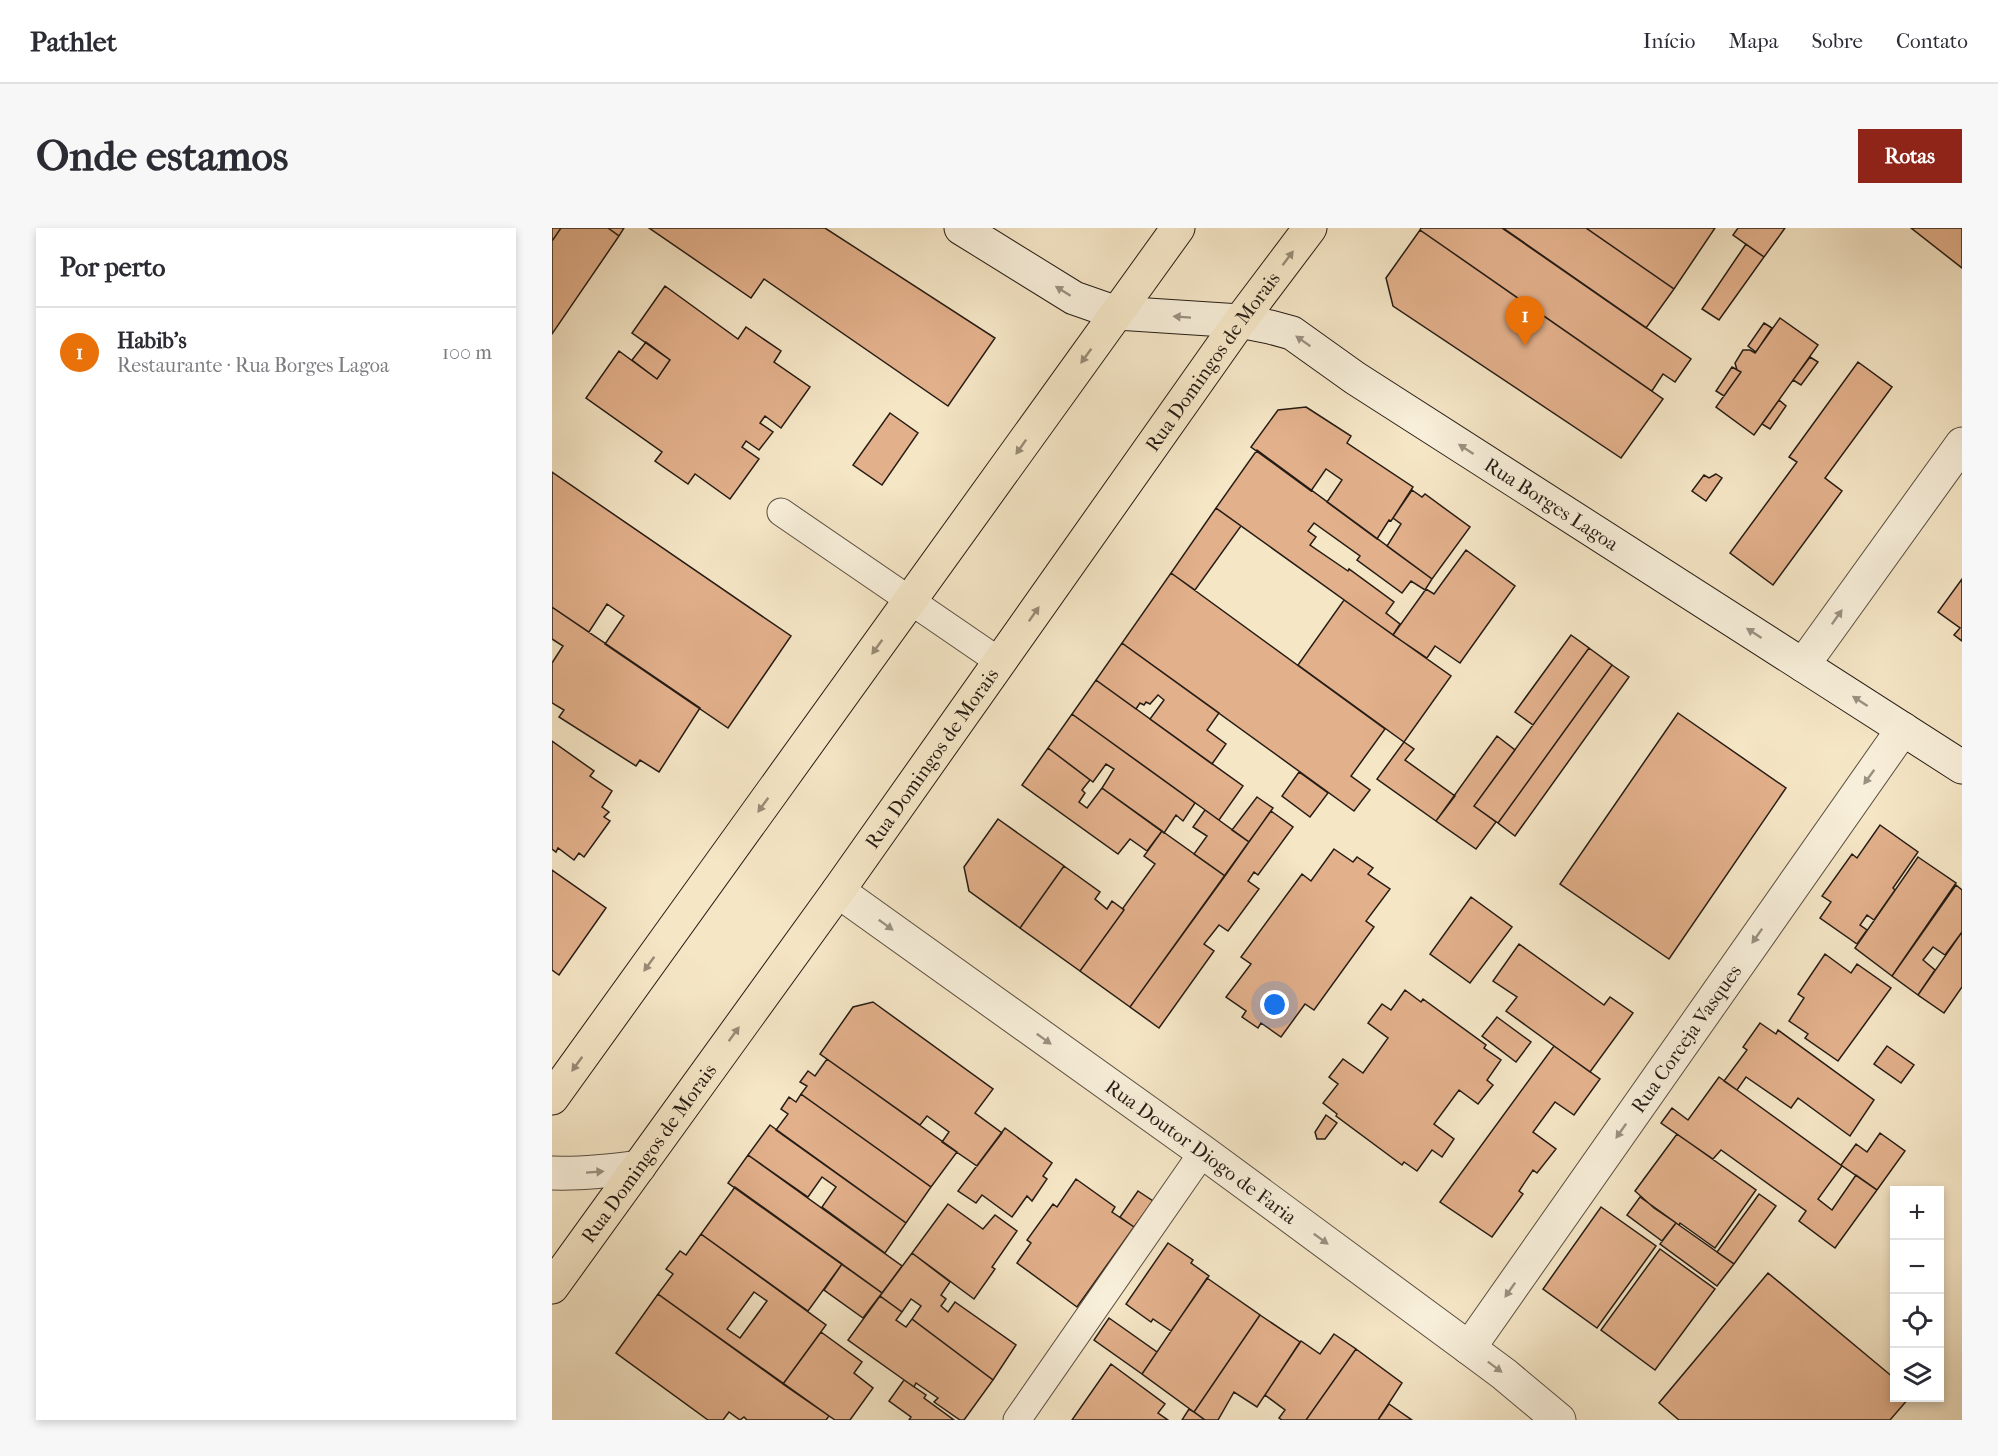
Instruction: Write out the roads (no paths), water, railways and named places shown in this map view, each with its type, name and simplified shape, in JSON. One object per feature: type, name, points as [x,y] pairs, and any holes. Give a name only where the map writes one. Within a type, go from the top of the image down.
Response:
[{"type":"main road","points":[[552,1098],[1178,228]]},
{"type":"main road","name":"Rua Domingos de Morais","points":[[552,1287],[838,891],[1240,321],[1310,228]]},
{"type":"street","name":"Rua Borges Lagoa","points":[[961,228],[1074,298],[1117,313],[1240,321],[1292,333],[1365,384],[1962,767]]},
{"type":"street","points":[[1803,665],[1962,444]]},
{"type":"street","name":"Rua Corceja Vasques","points":[[1469,1348],[1903,729]]},
{"type":"street","name":"Rua Doutor Diogo de Faria","points":[[838,891],[1203,1152],[1469,1348],[1545,1416]]},
{"type":"street","points":[[552,1173],[596,1173],[639,1167]]},
{"type":"lane","points":[[781,512],[1000,662]]},
{"type":"lane","points":[[1017,1420],[1203,1152]]},
{"type":"place","name":"Habib's","points":[[1525,346]]}]
